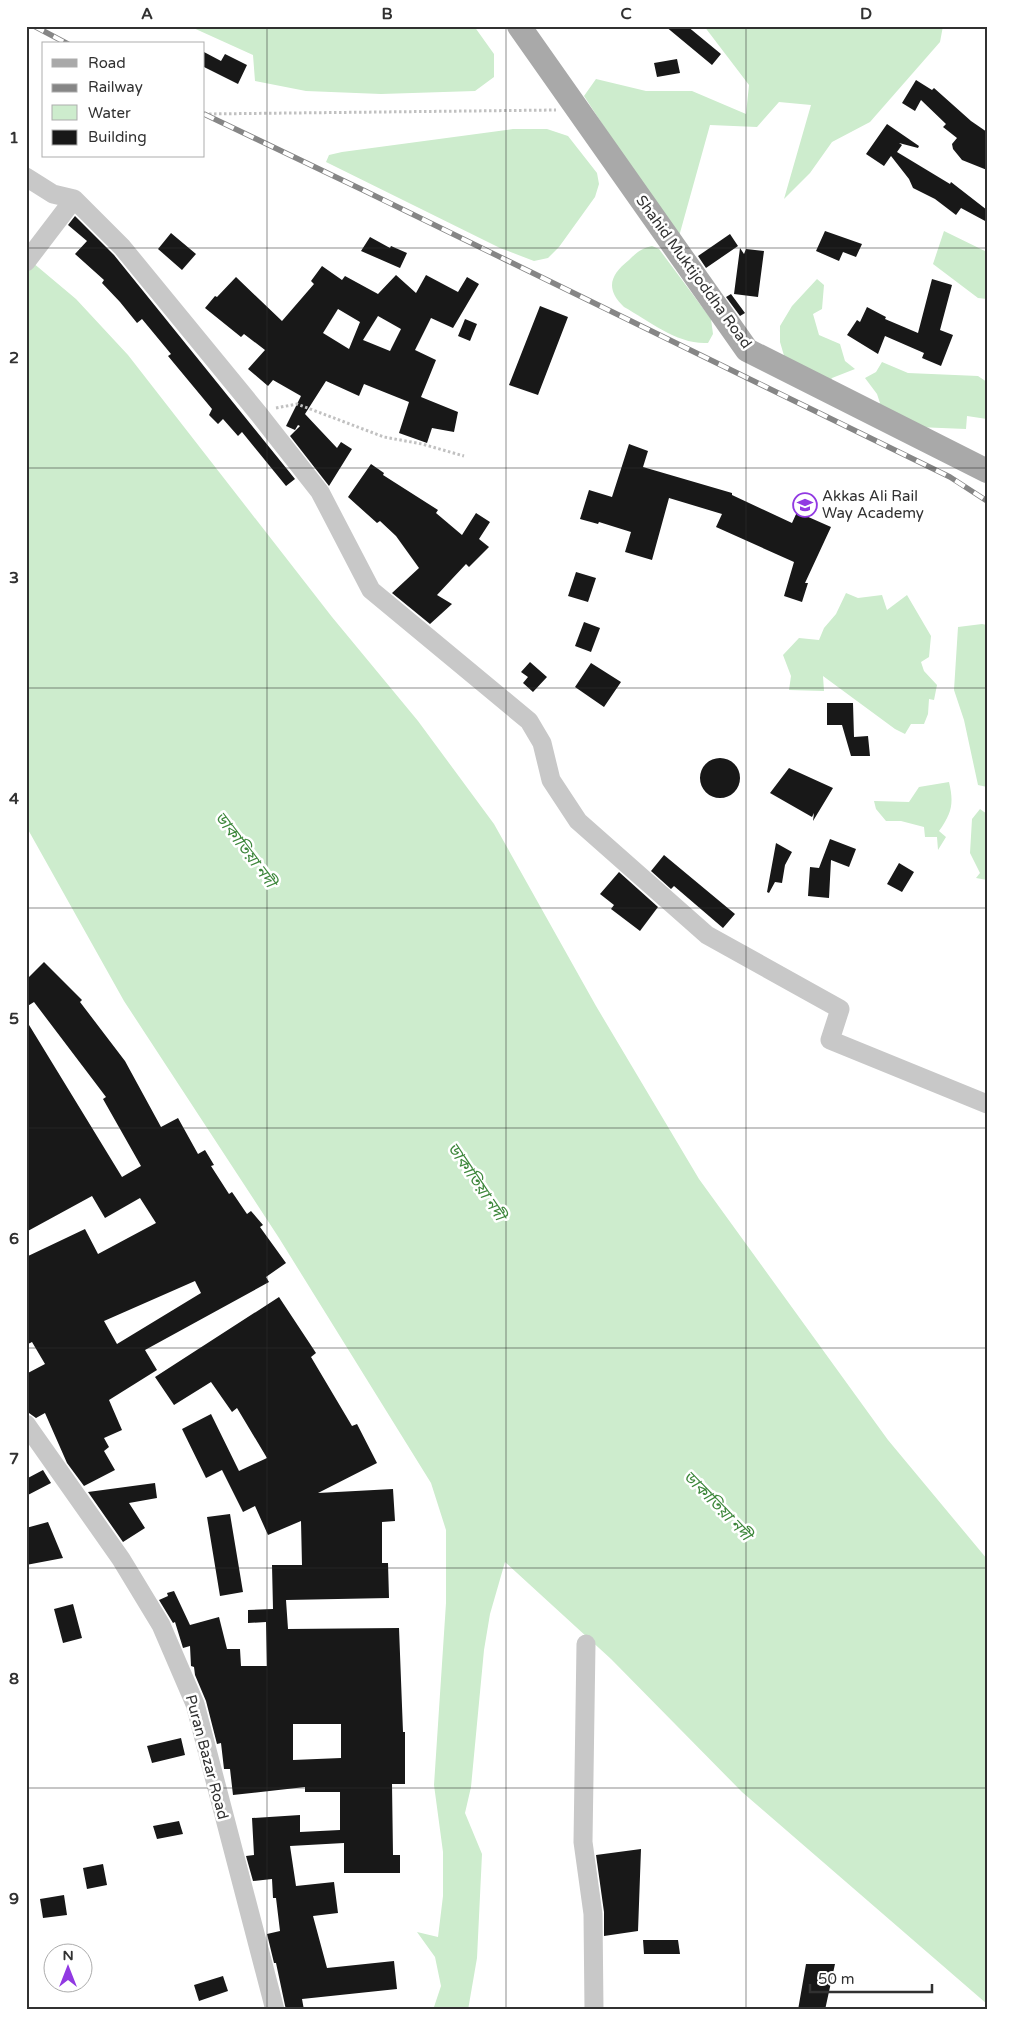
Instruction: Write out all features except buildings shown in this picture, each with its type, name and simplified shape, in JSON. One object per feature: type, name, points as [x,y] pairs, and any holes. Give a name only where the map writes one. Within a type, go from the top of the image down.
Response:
[{"type":"main road","name":"Shahid Muktijoddha Road","points":[[519,26],[747,350],[987,471]]},
{"type":"street","points":[[26,177],[53,194],[74,199],[122,247],[258,412],[320,492],[371,590],[530,721],[542,743],[551,780],[578,821],[707,935],[840,1009],[830,1040],[987,1104]]},
{"type":"street","points":[[26,262],[74,199]]},
{"type":"street","name":"Puran Bazar Road","points":[[26,1424],[121,1559],[161,1625],[195,1704],[274,2010]]},
{"type":"street","points":[[586,1644],[583,1842],[593,1914],[594,2010]]},
{"type":"path","points":[[205,114],[547,111],[576,107]]},
{"type":"path","points":[[258,412],[297,404],[384,437],[422,444],[464,456]]},
{"type":"water","points":[[189,26],[474,26],[494,54],[494,77],[475,91],[381,94],[306,91],[255,81],[253,55]]},
{"type":"water","points":[[704,26],[943,26],[940,42],[870,122],[832,142],[810,173],[784,199],[811,105],[779,102],[757,127],[710,125],[678,240],[584,96],[596,79],[646,91],[692,91],[746,114],[749,85]]},
{"type":"water","points":[[513,129],[547,129],[568,136],[597,173],[599,184],[595,197],[559,247],[548,258],[534,261],[500,248],[326,162],[329,155],[342,152]]},
{"type":"water","points":[[944,231],[987,252],[987,299],[978,298],[933,264]]},
{"type":"water","points":[[652,246],[659,249],[711,319],[713,334],[708,343],[686,340],[664,331],[624,307],[614,294],[612,282],[618,271],[637,253]]},
{"type":"water","name":"ডাকাতিয়া নদী","points":[[26,257],[76,299],[128,355],[332,617],[418,721],[494,824],[596,1006],[699,1179],[888,1440],[987,1559],[987,2004],[742,1792],[611,1659],[505,1562],[490,1614],[484,1650],[471,1787],[465,1813],[482,1854],[477,1958],[468,2010],[433,2010],[441,1986],[435,1957],[417,1932],[438,1937],[443,1896],[443,1852],[434,1785],[446,1603],[446,1530],[431,1483],[279,1238],[124,1001],[26,826]]},
{"type":"water","points":[[817,279],[824,285],[822,309],[813,314],[819,335],[840,344],[845,361],[855,369],[832,378],[823,395],[785,359],[780,342],[780,326],[792,306]]},
{"type":"water","points":[[882,362],[908,373],[978,376],[987,382],[987,419],[967,416],[966,429],[893,426],[868,416],[880,403],[877,394],[865,378],[876,372]]},
{"type":"water","points":[[846,593],[858,598],[882,595],[887,610],[907,595],[931,636],[929,657],[921,662],[924,671],[937,685],[934,700],[929,699],[928,714],[924,724],[911,724],[905,734],[895,729],[823,676],[824,691],[789,690],[791,676],[783,655],[799,638],[819,640],[824,628],[836,614]]},
{"type":"water","points":[[987,625],[987,787],[978,785],[964,720],[954,690],[958,627]]},
{"type":"water","points":[[949,782],[951,808],[947,819],[939,831],[946,837],[938,850],[937,837],[925,837],[924,827],[901,821],[886,821],[876,809],[874,801],[909,802],[919,787]]},
{"type":"water","points":[[980,809],[987,814],[987,880],[976,878],[980,873],[970,853],[972,819]]},
{"type":"railway","points":[[34,26],[64,42]]},
{"type":"railway","points":[[205,114],[950,477],[987,501]]},
{"type":"place","name":"Akkas Ali Rail Way Academy","points":[[805,505]]}]
